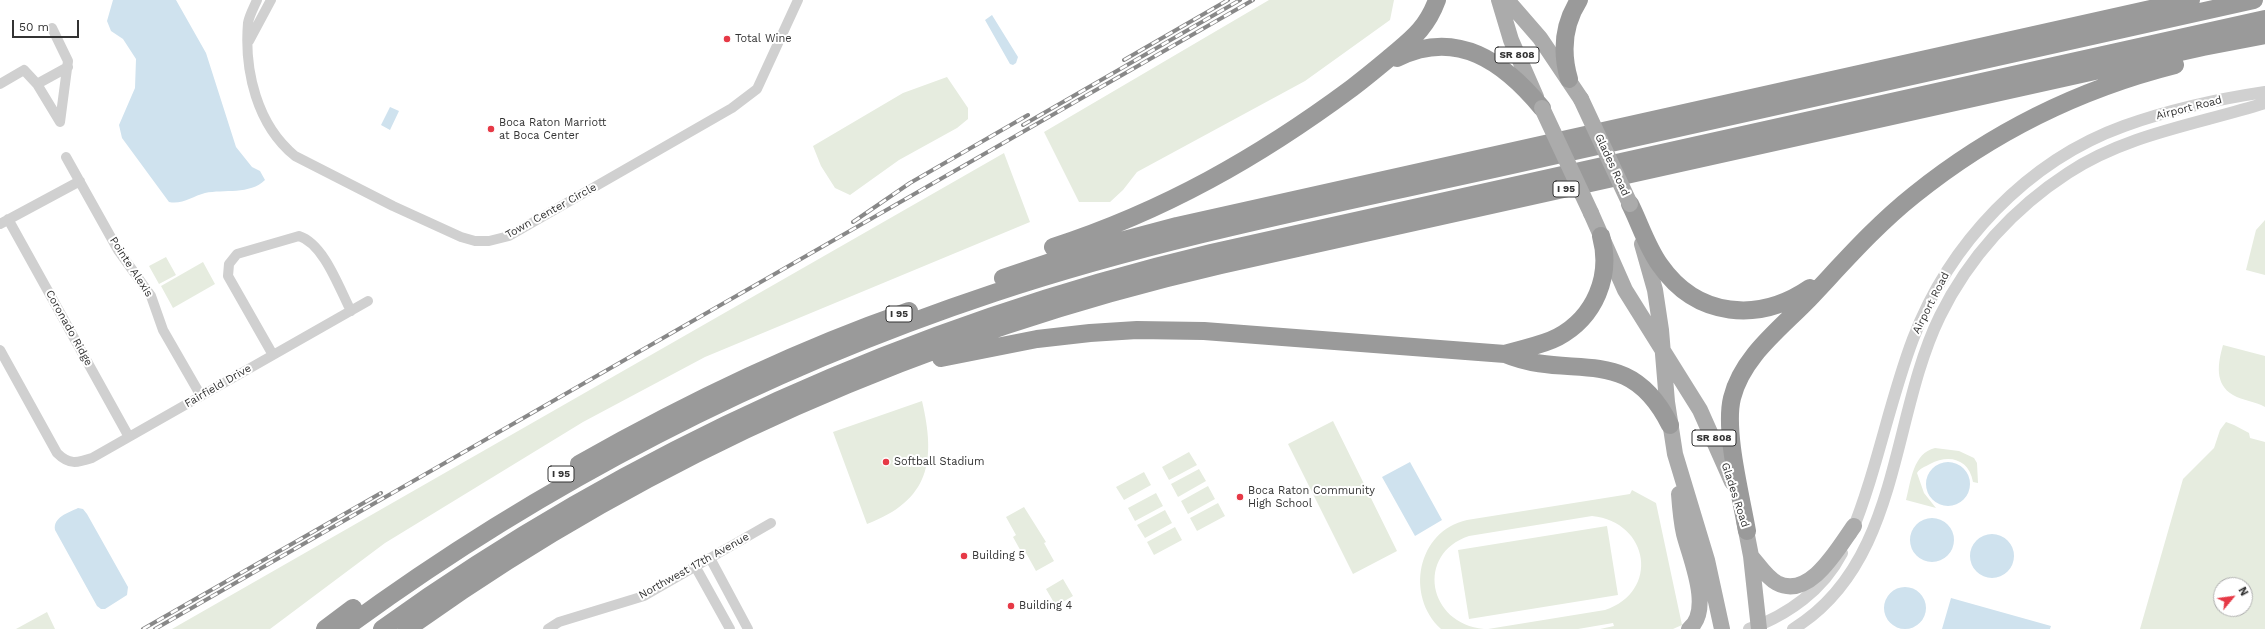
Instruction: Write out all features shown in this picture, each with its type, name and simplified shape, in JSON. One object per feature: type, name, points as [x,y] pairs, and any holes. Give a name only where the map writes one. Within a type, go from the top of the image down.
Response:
[{"type":"highway","points":[[987,284],[1037,254],[1143,214],[1233,169],[1290,133],[1371,74],[1416,36],[1427,21],[1437,0]]},
{"type":"highway","points":[[1569,79],[1564,59],[1564,40],[1568,22],[1579,0]]},
{"type":"highway","name":"I 95","points":[[325,629],[390,582],[466,532],[575,465],[662,419],[843,334],[1060,258],[1177,226],[2191,0]]},
{"type":"highway","points":[[344,629],[418,577],[500,524],[564,486],[652,438],[759,386],[844,349],[995,292],[1121,255],[1247,224],[2254,0]]},
{"type":"highway","points":[[1747,531],[1730,427],[1730,406],[1734,391],[1744,369],[1754,355],[1860,244],[1914,195],[1966,157],[2008,131],[2051,109],[2101,88],[2149,72],[2204,58],[2264,30]]},
{"type":"highway","points":[[382,629],[515,541],[599,491],[666,455],[748,414],[838,374],[997,314],[1116,277],[1211,253],[2264,30]]},
{"type":"highway","name":"I 95","points":[[407,629],[524,552],[642,483],[760,424],[878,372],[1034,316],[1187,273],[2203,47],[2264,30]]},
{"type":"highway","points":[[1371,74],[1398,58],[1416,51],[1443,47],[1459,49],[1476,53],[1500,66],[1517,80],[1542,108]]},
{"type":"highway","points":[[1630,204],[1655,257],[1665,272],[1684,292],[1709,304],[1742,311],[1773,307],[1799,295],[1834,271]]},
{"type":"highway","points":[[1505,354],[1557,338],[1574,326],[1587,312],[1597,296],[1605,271],[1605,258],[1601,236]]},
{"type":"highway","points":[[878,372],[1023,341],[1130,330],[1204,331],[1505,354],[1524,362],[1598,368],[1621,374],[1635,381],[1658,403],[1670,426]]},
{"type":"main road","name":"Glades Road","points":[[1499,0],[1520,64],[1542,108],[1625,290],[1663,353],[1692,396],[1714,438],[1734,488],[1747,531],[1751,556],[1756,628]]},
{"type":"main road","name":"Glades Road","points":[[1507,0],[1540,38],[1569,79],[1581,99],[1630,204],[1655,290],[1670,426],[1678,469],[1707,560],[1722,629]]},
{"type":"main road","points":[[1678,469],[1681,518],[1697,580],[1699,603],[1698,617],[1689,629]]},
{"type":"main road","points":[[1751,556],[1777,583],[1790,587],[1802,584],[1819,572],[1854,526]]},
{"type":"street","name":"Town Center Circle","points":[[257,0],[248,22],[250,73],[259,106],[275,136],[284,147],[295,156],[400,209],[461,237],[475,241],[489,241],[509,236],[732,108],[751,94],[756,89],[798,0]]},
{"type":"street","points":[[248,43],[271,0]]},
{"type":"street","points":[[0,84],[24,70],[37,84],[60,122],[68,61],[52,28]]},
{"type":"street","points":[[37,84],[68,67]]},
{"type":"street","name":"Airport Road","points":[[1756,628],[1790,609],[1820,585],[1839,559],[1854,526],[1892,401],[1919,324],[1949,267],[1989,217],[2013,194],[2038,174],[2074,150],[2109,132],[2168,113],[2265,92]]},
{"type":"street","name":"Airport Road","points":[[1794,629],[1832,598],[1849,578],[1866,549],[1882,504],[1922,363],[1933,332],[1942,312],[1965,273],[1995,234],[2042,191],[2069,172],[2097,156],[2142,138],[2265,103]]},
{"type":"street","name":"Pointe Alexis","points":[[66,157],[118,250],[134,269],[151,296],[163,330],[201,396]]},
{"type":"street","points":[[4,222],[80,181]]},
{"type":"street","name":"Coronado Ridge","points":[[4,222],[129,437]]},
{"type":"street","points":[[273,355],[228,276],[229,264],[237,254],[299,236],[306,238],[319,250],[351,310]]},
{"type":"street","name":"Fairfield Drive","points":[[0,350],[57,453],[66,461],[77,463],[92,458],[368,301]]},
{"type":"street","name":"Northwest 17th Avenue","points":[[548,629],[559,622],[644,596],[771,523]]},
{"type":"street","points":[[710,558],[748,629]]},
{"type":"street","points":[[696,566],[730,629]]},
{"type":"shaded area","points":[[1269,0],[1394,0],[1390,20],[1305,81],[1137,172],[1123,190],[1110,202],[1079,202],[1044,132]]},
{"type":"shaded area","points":[[947,77],[968,108],[968,119],[957,128],[899,160],[850,195],[835,188],[821,166],[813,146],[903,93]]},
{"type":"shaded area","points":[[1004,153],[1030,222],[705,357],[583,422],[385,543],[270,629],[172,629]]},
{"type":"shaded area","points":[[2265,220],[2265,275],[2246,270],[2256,230]]},
{"type":"shaded area","points":[[166,257],[176,275],[159,284],[149,266]]},
{"type":"shaded area","points":[[203,262],[215,284],[173,308],[161,286]]},
{"type":"shaded area","points":[[2223,345],[2265,356],[2265,407],[2233,395],[2223,385],[2220,379],[2219,366]]},
{"type":"shaded area","name":"Softball Stadium","points":[[922,401],[928,442],[927,460],[923,476],[916,490],[904,503],[888,514],[867,524],[833,432]]},
{"type":"shaded area","points":[[1333,421],[1397,551],[1353,574],[1288,444]]},
{"type":"shaded area","points":[[2226,422],[2249,433],[2250,438],[2265,442],[2265,629],[2140,629],[2183,479],[2214,448],[2220,430]]},
{"type":"shaded area","points":[[1935,448],[1959,451],[1974,458],[1977,463],[1978,483],[1973,482],[1971,474],[1963,464],[1951,459],[1937,461],[1923,468],[1917,473],[1924,493],[1936,508],[1906,500],[1917,462],[1928,451]]},
{"type":"shaded area","points":[[1189,452],[1197,465],[1169,480],[1162,467]]},
{"type":"shaded area","points":[[1199,469],[1206,481],[1178,497],[1171,484]]},
{"type":"shaded area","points":[[1144,472],[1151,485],[1124,500],[1116,487]]},
{"type":"shaded area","points":[[1208,486],[1215,499],[1188,514],[1181,501]]},
{"type":"shaded area","points":[[1632,490],[1656,503],[1682,625],[1673,629],[1600,629],[1614,626],[1613,623],[1578,629],[1488,629],[1605,610],[1623,601],[1634,589],[1640,574],[1641,558],[1636,544],[1626,531],[1611,521],[1592,516],[1469,536],[1452,545],[1441,557],[1435,572],[1435,587],[1440,602],[1450,615],[1465,624],[1484,629],[1441,629],[1430,615],[1423,600],[1420,583],[1422,566],[1427,551],[1437,537],[1450,526],[1467,520],[1630,494]]},
{"type":"shaded area","points":[[1156,493],[1163,506],[1135,521],[1128,508]]},
{"type":"shaded area","points":[[1218,503],[1225,516],[1197,531],[1190,518]]},
{"type":"shaded area","points":[[1024,507],[1046,542],[1044,543],[1054,561],[1036,571],[1026,553],[1023,555],[1013,537],[1016,535],[1006,517]]},
{"type":"shaded area","points":[[1165,510],[1172,523],[1145,538],[1137,525]]},
{"type":"shaded area","points":[[1607,526],[1618,595],[1469,619],[1458,550]]},
{"type":"shaded area","points":[[1175,527],[1182,540],[1154,555],[1147,542]]},
{"type":"shaded area","points":[[1063,579],[1073,596],[1056,606],[1046,589]]},
{"type":"shaded area","points":[[47,612],[55,629],[16,629]]},
{"type":"water","points":[[113,0],[176,0],[206,53],[236,147],[252,167],[260,171],[265,180],[259,185],[244,190],[205,193],[183,201],[174,203],[169,202],[122,138],[119,125],[135,88],[136,59],[123,39],[111,31],[107,21]]},
{"type":"water","points":[[992,15],[1018,57],[1016,63],[1013,65],[1010,64],[985,20]]},
{"type":"water","points":[[390,107],[399,111],[390,130],[381,125]]},
{"type":"water","points":[[1410,462],[1442,520],[1415,536],[1382,477]]},
{"type":"water","points":[[1944,462],[1952,462],[1964,468],[1970,480],[1970,488],[1964,500],[1952,506],[1944,506],[1932,500],[1926,488],[1926,480],[1932,468]]},
{"type":"water","points":[[78,508],[83,509],[87,514],[128,587],[127,595],[105,609],[101,609],[97,606],[55,530],[56,522],[62,516]]},
{"type":"water","points":[[1928,518],[1936,518],[1948,524],[1954,536],[1954,544],[1948,556],[1936,562],[1928,562],[1916,556],[1910,544],[1910,536],[1916,524]]},
{"type":"water","points":[[1988,534],[1996,534],[2008,540],[2014,552],[2014,560],[2008,572],[1996,578],[1988,578],[1976,572],[1970,560],[1970,552],[1976,540]]},
{"type":"water","points":[[1901,587],[1909,587],[1920,593],[1926,604],[1926,612],[1920,623],[1909,629],[1901,629],[1890,623],[1884,612],[1884,604],[1890,593]]},
{"type":"water","points":[[1951,598],[2051,626],[2050,629],[1942,629]]},
{"type":"railway","points":[[1124,60],[1228,0]]},
{"type":"railway","points":[[1023,125],[1240,0]]},
{"type":"railway","points":[[155,629],[1253,0]]},
{"type":"railway","points":[[853,222],[910,183],[1028,115]]},
{"type":"railway","points":[[143,629],[381,493]]},
{"type":"place","name":"Total Wine","points":[[727,39]]},
{"type":"place","name":"Boca Raton Marriott at Boca Center","points":[[491,129]]},
{"type":"place","name":"Softball Stadium","points":[[886,462]]},
{"type":"place","name":"Boca Raton Community High School","points":[[1240,497]]},
{"type":"place","name":"Building 5","points":[[964,556]]},
{"type":"place","name":"Building 4","points":[[1011,606]]}]
